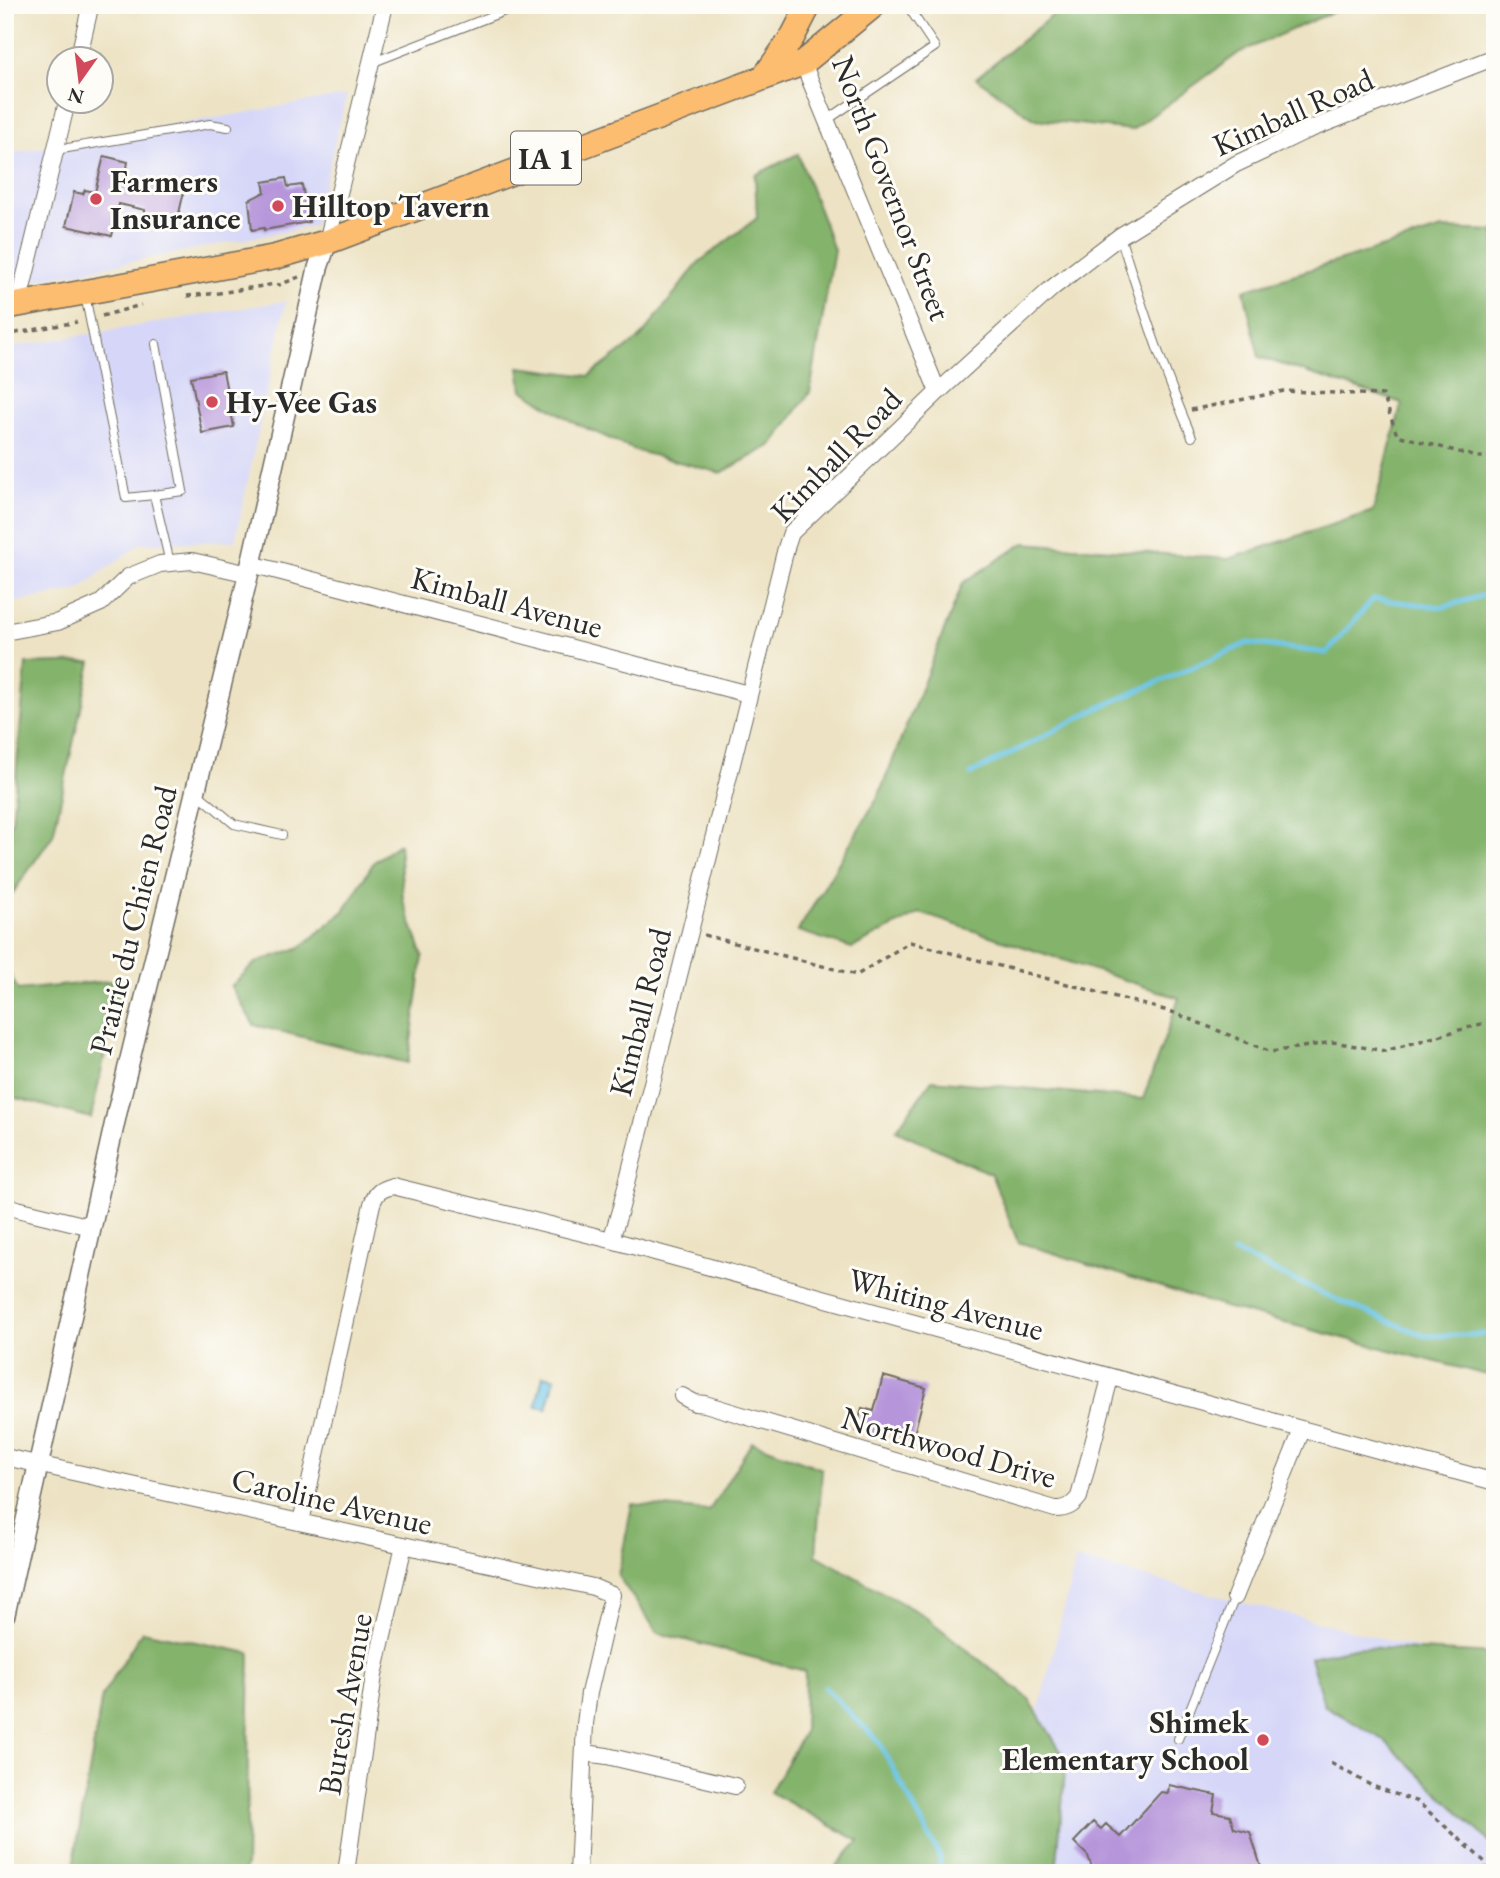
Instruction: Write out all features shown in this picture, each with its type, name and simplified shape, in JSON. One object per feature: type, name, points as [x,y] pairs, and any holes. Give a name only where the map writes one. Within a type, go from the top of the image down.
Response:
[{"type":"main road","points":[[765,76],[811,5],[832,18],[867,11]]},
{"type":"main road","name":"North Governor Street","points":[[803,63],[814,24],[811,5]]},
{"type":"main road","name":"IA 1","points":[[12,306],[275,257],[327,242],[803,63],[867,11]]},
{"type":"street","points":[[327,242],[385,5]]},
{"type":"street","points":[[81,46],[89,12]]},
{"type":"street","name":"Kimball Road","points":[[611,1240],[791,533],[938,392],[1052,288],[1120,236],[1236,164],[1303,132],[1495,57]]},
{"type":"street","name":"North Governor Street","points":[[803,63],[938,392]]},
{"type":"street","points":[[12,306],[64,116]]},
{"type":"street","name":"Prairie du Chien Road","points":[[5,1614],[91,1227],[250,569],[318,268],[327,242]]},
{"type":"street","name":"Kimball Avenue","points":[[5,632],[58,622],[101,603],[128,577],[160,564],[192,561],[250,569],[748,694]]},
{"type":"street","name":"Whiting Avenue","points":[[301,1522],[372,1204],[381,1189],[393,1186],[611,1240],[1495,1482]]},
{"type":"street","points":[[5,1206],[91,1227]]},
{"type":"street","name":"Northwood Drive","points":[[682,1396],[695,1403],[1055,1509],[1065,1509],[1073,1505],[1079,1497],[1110,1378]]},
{"type":"street","points":[[1235,1597],[1302,1430]]},
{"type":"street","name":"Caroline Avenue","points":[[5,1457],[593,1587],[612,1595],[589,1693],[585,1753]]},
{"type":"street","name":"Buresh Avenue","points":[[346,1873],[374,1675],[404,1545]]},
{"type":"street","points":[[578,1873],[585,1753],[736,1786]]},
{"type":"lane","points":[[371,63],[520,5]]},
{"type":"lane","points":[[827,120],[935,47],[907,5]]},
{"type":"lane","points":[[56,150],[210,124],[228,127]]},
{"type":"lane","points":[[1120,236],[1146,321],[1192,437]]},
{"type":"lane","points":[[85,292],[126,498],[183,491],[156,344]]},
{"type":"lane","points":[[154,495],[170,563]]},
{"type":"lane","points":[[195,792],[234,824],[282,835]]},
{"type":"lane","points":[[1178,1739],[1235,1597]]},
{"type":"path","points":[[1181,412],[1284,391],[1383,395],[1397,435],[1477,457],[1495,457]]},
{"type":"path","points":[[689,931],[857,975],[910,942],[1172,1012],[1270,1052],[1333,1042],[1385,1051],[1495,1020]]},
{"type":"path","points":[[1331,1763],[1372,1786],[1418,1802],[1485,1861],[1487,1873]]},
{"type":"shaded area","points":[[347,95],[314,226],[5,286],[5,154]]},
{"type":"shaded area","points":[[286,301],[235,541],[141,543],[78,590],[5,604],[5,348]]},
{"type":"shaded area","name":"Shimek Elementary School","points":[[1076,1559],[1495,1668],[1495,1873],[999,1873]]},
{"type":"green space","points":[[1065,5],[1349,5],[1240,52],[1132,130],[1034,119],[976,78]]},
{"type":"green space","points":[[798,154],[834,250],[810,392],[772,445],[721,473],[637,451],[573,422],[522,390],[519,367],[589,376],[641,337],[698,263],[757,218],[755,175]]},
{"type":"green space","points":[[1442,229],[1495,231],[1495,1377],[1231,1309],[1018,1242],[991,1174],[896,1130],[932,1080],[1143,1099],[1179,998],[920,913],[852,948],[798,931],[879,795],[963,583],[1024,543],[1229,559],[1373,511],[1402,403],[1259,357],[1244,290]]},
{"type":"green space","points":[[91,662],[53,835],[5,904],[5,829],[12,822],[26,664]]},
{"type":"green space","points":[[399,844],[403,900],[423,956],[408,1063],[254,1025],[231,987],[255,963],[301,947],[344,911],[374,862]]},
{"type":"green space","points":[[5,965],[18,990],[121,980],[91,1118],[5,1095]]},
{"type":"green space","points":[[752,1442],[822,1469],[816,1555],[923,1615],[1029,1699],[1066,1760],[1056,1873],[830,1873],[859,1841],[770,1792],[804,1732],[805,1671],[658,1633],[618,1576],[632,1504],[709,1511]]},
{"type":"green space","points":[[142,1631],[250,1653],[246,1866],[243,1873],[72,1873],[102,1696]]},
{"type":"green space","points":[[1359,1647],[1495,1654],[1495,1847],[1385,1741],[1324,1705],[1310,1657]]},
{"type":"water","points":[[543,1375],[555,1378],[547,1408],[536,1406]]},
{"type":"building","name":"Farmers Insurance","points":[[104,156],[128,162],[125,178],[184,191],[178,218],[145,214],[145,210],[119,204],[112,236],[66,226],[74,192],[95,192]]},
{"type":"building","name":"Hilltop Tavern","points":[[286,178],[288,187],[302,185],[309,222],[252,230],[249,200],[265,192],[263,182]]},
{"type":"building","name":"Hy-Vee Gas","points":[[223,371],[234,427],[202,433],[191,377]]},
{"type":"building","points":[[883,1376],[926,1388],[913,1438],[880,1429],[878,1437],[856,1431],[862,1408],[874,1411]]},
{"type":"building","points":[[1169,1785],[1216,1795],[1213,1812],[1230,1815],[1234,1828],[1250,1832],[1263,1873],[1094,1873],[1088,1856],[1074,1842],[1093,1822],[1101,1829],[1106,1824],[1120,1837],[1161,1792],[1168,1793]]},
{"type":"waterway","points":[[971,774],[1096,709],[1248,643],[1327,653],[1373,599],[1443,607],[1495,592]]},
{"type":"waterway","points":[[1234,1252],[1335,1299],[1425,1336],[1495,1334]]},
{"type":"waterway","points":[[825,1688],[879,1742],[940,1857],[939,1873]]},
{"type":"place","name":"Farmers Insurance","points":[[96,199]]},
{"type":"place","name":"Hilltop Tavern","points":[[278,206]]},
{"type":"place","name":"Hy-Vee Gas","points":[[212,402]]},
{"type":"place","name":"Shimek Elementary School","points":[[1263,1740]]}]
